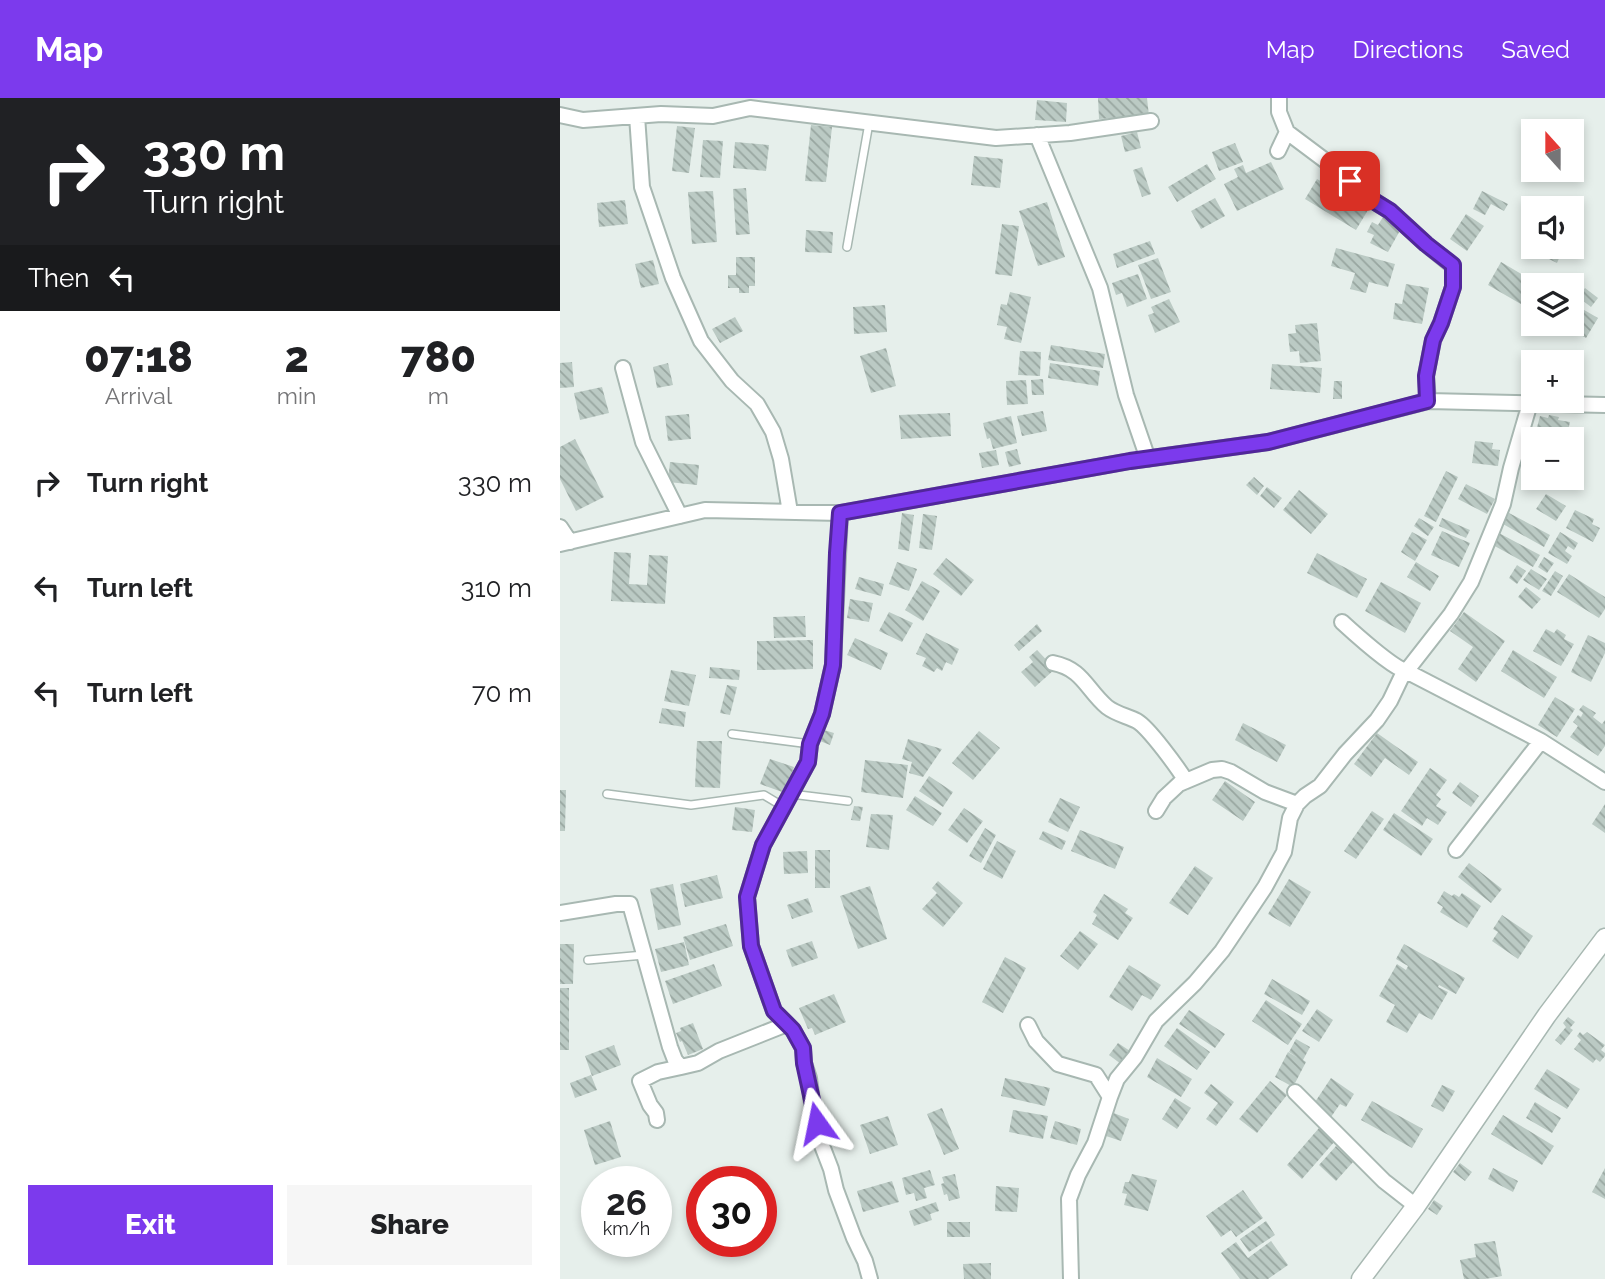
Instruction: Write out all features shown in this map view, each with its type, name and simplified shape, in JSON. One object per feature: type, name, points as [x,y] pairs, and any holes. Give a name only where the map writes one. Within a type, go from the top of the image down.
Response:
[{"type":"street","points":[[1279,98],[1279,112],[1287,132],[1335,168],[1356,190],[1390,211],[1453,265],[1453,287],[1433,340],[1426,376],[1427,401]]},
{"type":"street","points":[[560,115],[583,120],[661,114],[713,117],[757,104],[869,123],[996,138],[1070,133],[1151,121]]},
{"type":"street","points":[[637,116],[642,187],[673,278],[701,341],[732,381],[757,404],[772,432],[781,460],[790,512]]},
{"type":"street","points":[[1278,150],[1287,132]]},
{"type":"street","points":[[1037,135],[1100,288],[1126,395],[1148,459]]},
{"type":"street","points":[[623,368],[643,442],[680,516]]},
{"type":"street","points":[[560,527],[565,543],[705,510],[840,513],[1148,459],[1268,442],[1427,401],[1521,403]]},
{"type":"street","points":[[1584,404],[1605,405]]},
{"type":"street","points":[[1072,1279],[1069,1199],[1095,1143],[1117,1079],[1135,1057],[1156,1021],[1195,984],[1222,951],[1265,887],[1284,852],[1290,818],[1297,804],[1320,786],[1377,720],[1401,678],[1451,614],[1471,582],[1503,504],[1527,413]]},
{"type":"street","points":[[840,513],[833,665],[822,714],[810,744],[808,762],[763,845],[747,897],[751,946],[774,1011],[793,1030],[803,1048],[821,1143],[870,1279]]},
{"type":"street","points":[[1342,622],[1401,670],[1541,741],[1605,782]]},
{"type":"street","points":[[1053,663],[1066,666],[1078,674],[1112,711],[1146,727],[1185,781]]},
{"type":"street","points":[[1456,850],[1541,741]]},
{"type":"street","points":[[1157,811],[1169,792],[1179,784],[1212,770],[1222,769],[1265,792],[1297,804]]},
{"type":"street","points":[[560,913],[630,904],[670,1046],[681,1067]]},
{"type":"street","points":[[1362,1279],[1416,1206],[1547,1015],[1605,938]]},
{"type":"street","points":[[657,1120],[640,1081],[658,1072],[698,1062],[787,1024]]},
{"type":"street","points":[[1028,1025],[1035,1041],[1058,1064],[1096,1075],[1110,1097]]},
{"type":"street","points":[[1295,1092],[1384,1181],[1416,1206]]},
{"type":"lane","points":[[847,247],[869,123]]},
{"type":"lane","points":[[732,734],[810,744]]},
{"type":"lane","points":[[607,794],[691,805],[764,795],[787,800],[849,801]]},
{"type":"lane","points":[[588,960],[645,955]]},
{"type":"building","points":[[1098,98],[1147,98],[1149,116],[1099,119]]},
{"type":"building","points":[[1037,100],[1067,103],[1066,122],[1035,120]]},
{"type":"building","points":[[811,125],[832,127],[826,182],[805,181]]},
{"type":"building","points":[[677,126],[695,128],[689,173],[672,171]]},
{"type":"building","points":[[1137,132],[1141,148],[1125,152],[1121,136]]},
{"type":"building","points":[[703,140],[723,141],[720,178],[700,177]]},
{"type":"building","points":[[735,142],[769,145],[766,171],[733,168]]},
{"type":"building","points":[[1235,143],[1243,162],[1219,171],[1212,152]]},
{"type":"building","points":[[974,156],[1003,159],[1000,188],[971,185]]},
{"type":"building","points":[[1271,162],[1284,189],[1237,211],[1224,184],[1238,177],[1234,169],[1243,165],[1246,173]]},
{"type":"building","points":[[1207,164],[1216,179],[1177,202],[1168,187]]},
{"type":"building","points":[[1142,167],[1151,194],[1142,197],[1133,170]]},
{"type":"building","points":[[1317,179],[1351,199],[1354,193],[1362,198],[1358,204],[1368,210],[1356,230],[1305,199]]},
{"type":"building","points":[[746,188],[750,234],[736,235],[733,189]]},
{"type":"building","points":[[713,191],[717,242],[692,244],[688,192]]},
{"type":"building","points":[[1482,191],[1508,204],[1504,211],[1491,204],[1485,215],[1473,209]]},
{"type":"building","points":[[1215,198],[1225,216],[1201,229],[1191,211]]},
{"type":"building","points":[[625,200],[628,224],[599,227],[597,203]]},
{"type":"building","points":[[1047,202],[1065,257],[1038,266],[1019,211]]},
{"type":"building","points":[[1466,214],[1484,226],[1467,251],[1450,239]]},
{"type":"building","points":[[1383,217],[1402,227],[1388,252],[1370,243],[1374,235],[1367,232],[1372,222],[1378,225]]},
{"type":"building","points":[[1002,224],[1019,226],[1012,276],[995,274]]},
{"type":"building","points":[[806,230],[833,232],[832,253],[805,252]]},
{"type":"building","points":[[1150,241],[1155,254],[1117,268],[1113,254]]},
{"type":"building","points":[[1336,248],[1395,264],[1388,287],[1369,282],[1366,293],[1350,289],[1355,273],[1331,266]]},
{"type":"building","points":[[736,257],[755,257],[755,286],[749,286],[749,293],[739,293],[739,288],[728,288],[728,275],[736,275]]},
{"type":"building","points":[[1158,258],[1171,292],[1151,299],[1138,265]]},
{"type":"building","points":[[653,260],[659,284],[641,288],[635,264]]},
{"type":"building","points":[[1501,262],[1521,274],[1521,304],[1488,285]]},
{"type":"building","points":[[1138,274],[1147,299],[1127,307],[1122,293],[1116,295],[1112,283]]},
{"type":"building","points":[[1406,284],[1429,288],[1422,324],[1393,319],[1395,303],[1402,304]]},
{"type":"building","points":[[1584,289],[1598,298],[1591,307],[1584,302]]},
{"type":"building","points":[[1010,292],[1031,297],[1021,343],[1004,339],[1007,327],[997,325],[1001,304],[1007,305]]},
{"type":"building","points":[[1169,299],[1180,322],[1155,333],[1148,315],[1154,313],[1151,307]]},
{"type":"building","points":[[885,305],[887,332],[854,334],[853,307]]},
{"type":"building","points":[[1584,310],[1598,318],[1586,338],[1582,336]]},
{"type":"building","points":[[735,317],[743,331],[720,343],[712,329]]},
{"type":"building","points":[[1317,323],[1321,361],[1300,363],[1299,351],[1290,352],[1288,334],[1296,333],[1295,325]]},
{"type":"building","points":[[1051,345],[1105,354],[1103,368],[1048,360]]},
{"type":"building","points":[[886,348],[896,386],[871,393],[860,356]]},
{"type":"building","points":[[1020,351],[1041,352],[1040,376],[1018,375]]},
{"type":"building","points":[[572,362],[574,387],[560,388],[560,363]]},
{"type":"building","points":[[668,363],[673,385],[657,388],[653,367]]},
{"type":"building","points":[[1050,363],[1100,371],[1098,386],[1048,378]]},
{"type":"building","points":[[1272,364],[1322,368],[1320,393],[1270,389]]},
{"type":"building","points":[[1043,379],[1044,395],[1032,395],[1031,380]]},
{"type":"building","points":[[1026,380],[1028,404],[1007,405],[1006,381]]},
{"type":"building","points":[[1334,381],[1342,381],[1342,399],[1333,399]]},
{"type":"building","points":[[602,387],[609,413],[580,420],[574,393]]},
{"type":"building","points":[[1043,411],[1047,431],[1022,436],[1017,416]]},
{"type":"building","points":[[950,413],[951,436],[901,439],[899,415]]},
{"type":"building","points":[[689,414],[691,439],[668,441],[665,416]]},
{"type":"building","points":[[1549,415],[1559,417],[1558,420],[1570,422],[1569,427],[1537,427],[1540,416],[1548,418]]},
{"type":"building","points":[[1011,416],[1017,443],[993,449],[983,423]]},
{"type":"building","points":[[575,439],[604,497],[576,511],[560,479],[560,447]]},
{"type":"building","points":[[1475,441],[1493,443],[1492,449],[1500,450],[1498,466],[1472,463]]},
{"type":"building","points":[[1017,449],[1021,464],[1009,467],[1005,452]]},
{"type":"building","points":[[996,450],[999,465],[982,468],[979,453]]},
{"type":"building","points":[[670,462],[699,465],[697,485],[668,482]]},
{"type":"building","points":[[1446,471],[1458,477],[1436,522],[1424,516]]},
{"type":"building","points":[[1254,477],[1264,486],[1257,495],[1246,485]]},
{"type":"building","points":[[1466,484],[1495,499],[1487,514],[1458,499]]},
{"type":"building","points":[[1267,487],[1282,498],[1274,508],[1260,496]]},
{"type":"building","points":[[1299,490],[1328,514],[1311,534],[1283,510]]},
{"type":"building","points":[[1546,494],[1566,506],[1556,521],[1536,509]]},
{"type":"building","points":[[1575,510],[1594,519],[1592,524],[1600,528],[1593,542],[1566,528]]},
{"type":"building","points":[[902,513],[914,515],[909,551],[898,549]]},
{"type":"building","points":[[1509,513],[1550,535],[1544,547],[1503,524]]},
{"type":"building","points":[[923,514],[937,516],[932,550],[919,548]]},
{"type":"building","points":[[1419,518],[1434,527],[1428,536],[1414,526]]},
{"type":"building","points":[[1442,518],[1470,530],[1466,538],[1439,526]]},
{"type":"building","points":[[1442,531],[1470,543],[1459,567],[1431,555]]},
{"type":"building","points":[[1412,532],[1427,540],[1415,561],[1401,552]]},
{"type":"building","points":[[1497,532],[1540,555],[1533,567],[1491,544]]},
{"type":"building","points":[[1560,532],[1578,543],[1574,550],[1568,546],[1565,551],[1572,556],[1567,564],[1548,553]]},
{"type":"building","points":[[614,552],[631,553],[629,584],[647,585],[649,555],[668,556],[665,604],[611,601]]},
{"type":"building","points":[[1317,553],[1367,579],[1357,598],[1307,573]]},
{"type":"building","points":[[1544,557],[1554,563],[1547,573],[1538,567]]},
{"type":"building","points":[[946,558],[974,580],[961,596],[933,574]]},
{"type":"building","points":[[897,562],[917,569],[909,591],[889,584]]},
{"type":"building","points":[[1416,562],[1439,576],[1430,591],[1407,577]]},
{"type":"building","points":[[1517,565],[1526,571],[1517,584],[1509,578]]},
{"type":"building","points":[[1531,569],[1547,579],[1539,590],[1523,580]]},
{"type":"building","points":[[1555,571],[1563,576],[1551,596],[1542,591]]},
{"type":"building","points":[[1569,574],[1605,597],[1605,609],[1599,618],[1557,592]]},
{"type":"building","points":[[859,577],[884,584],[881,596],[855,589]]},
{"type":"building","points":[[922,581],[940,591],[923,621],[905,610]]},
{"type":"building","points":[[1381,582],[1421,603],[1405,633],[1365,611]]},
{"type":"building","points":[[1526,587],[1541,599],[1532,609],[1518,597]]},
{"type":"building","points":[[850,599],[873,603],[869,622],[847,618]]},
{"type":"building","points":[[889,612],[913,623],[902,642],[879,631]]},
{"type":"building","points":[[1464,612],[1505,641],[1476,682],[1458,669],[1473,647],[1450,631]]},
{"type":"building","points":[[805,616],[806,637],[774,638],[773,617]]},
{"type":"building","points":[[1037,624],[1042,631],[1019,651],[1014,645]]},
{"type":"building","points":[[1546,629],[1554,633],[1557,629],[1566,635],[1564,639],[1574,644],[1561,666],[1533,651]]},
{"type":"building","points":[[926,633],[959,649],[952,665],[946,662],[942,671],[937,668],[934,672],[922,666],[926,658],[916,654]]},
{"type":"building","points":[[1588,635],[1605,643],[1605,653],[1591,682],[1571,672]]},
{"type":"building","points":[[855,638],[888,653],[881,670],[847,655]]},
{"type":"building","points":[[813,640],[813,669],[757,670],[757,641]]},
{"type":"building","points":[[1037,650],[1055,669],[1035,687],[1021,672],[1033,662],[1029,657]]},
{"type":"building","points":[[1513,650],[1557,677],[1544,698],[1501,671]]},
{"type":"building","points":[[710,667],[740,670],[739,680],[709,678]]},
{"type":"building","points":[[671,670],[696,675],[689,706],[664,701]]},
{"type":"building","points":[[727,685],[737,687],[730,715],[720,713]]},
{"type":"building","points":[[1555,697],[1575,709],[1557,737],[1538,725]]},
{"type":"building","points":[[1583,705],[1596,713],[1593,717],[1602,724],[1605,720],[1605,746],[1598,756],[1570,737],[1578,726],[1573,722],[1578,715],[1581,717],[1583,713],[1579,710]]},
{"type":"building","points":[[662,708],[686,712],[684,727],[659,723]]},
{"type":"building","points":[[1243,723],[1286,745],[1277,762],[1235,740]]},
{"type":"building","points":[[824,730],[834,733],[830,745],[820,741]]},
{"type":"building","points":[[979,731],[1000,748],[973,780],[952,763]]},
{"type":"building","points":[[1377,733],[1418,762],[1409,775],[1385,758],[1371,777],[1354,764]]},
{"type":"building","points":[[908,739],[942,749],[923,777],[909,773],[912,762],[902,759]]},
{"type":"building","points":[[697,741],[722,741],[720,788],[695,787]]},
{"type":"building","points":[[770,759],[794,767],[785,793],[760,784]]},
{"type":"building","points":[[865,760],[908,765],[903,798],[861,792]]},
{"type":"building","points":[[1430,768],[1447,780],[1436,795],[1441,799],[1436,806],[1447,812],[1438,825],[1427,818],[1422,826],[1401,811]]},
{"type":"building","points":[[929,776],[953,792],[943,807],[919,791]]},
{"type":"building","points":[[1225,781],[1255,802],[1243,821],[1212,800]]},
{"type":"building","points":[[1460,782],[1479,796],[1471,807],[1452,793]]},
{"type":"building","points":[[560,790],[566,790],[565,831],[560,831]]},
{"type":"building","points":[[915,796],[942,813],[933,826],[906,810]]},
{"type":"building","points":[[1060,798],[1080,807],[1068,832],[1048,822]]},
{"type":"building","points":[[1605,804],[1605,833],[1592,824]]},
{"type":"building","points":[[854,806],[863,807],[860,821],[851,820]]},
{"type":"building","points":[[735,807],[755,810],[752,832],[732,830]]},
{"type":"building","points":[[964,808],[983,821],[967,843],[948,830]]},
{"type":"building","points":[[1372,811],[1384,819],[1356,859],[1344,851]]},
{"type":"building","points":[[1394,813],[1433,839],[1421,856],[1383,830]]},
{"type":"building","points":[[871,814],[893,815],[889,850],[866,847]]},
{"type":"building","points":[[985,828],[996,835],[981,863],[969,856]]},
{"type":"building","points":[[1080,830],[1124,847],[1115,869],[1071,851]]},
{"type":"building","points":[[1043,831],[1066,841],[1062,850],[1039,839]]},
{"type":"building","points":[[997,841],[1016,851],[1002,879],[983,869]]},
{"type":"building","points":[[815,850],[830,850],[830,888],[815,888]]},
{"type":"building","points":[[807,851],[808,873],[784,874],[783,852]]},
{"type":"building","points":[[1469,863],[1502,889],[1491,903],[1458,877]]},
{"type":"building","points":[[1195,866],[1213,878],[1188,915],[1169,903]]},
{"type":"building","points":[[717,875],[723,898],[685,907],[680,884]]},
{"type":"building","points":[[1289,879],[1311,892],[1290,927],[1268,914]]},
{"type":"building","points":[[938,881],[963,903],[943,927],[922,909],[937,893],[932,888]]},
{"type":"building","points":[[673,884],[681,925],[658,930],[650,889]]},
{"type":"building","points":[[870,886],[887,939],[858,949],[840,896]]},
{"type":"building","points":[[1444,891],[1459,897],[1462,893],[1481,906],[1467,928],[1440,912],[1443,907],[1437,903]]},
{"type":"building","points":[[1104,894],[1128,909],[1125,913],[1133,918],[1118,940],[1092,924],[1097,915],[1093,912]]},
{"type":"building","points":[[808,898],[813,912],[792,919],[787,905]]},
{"type":"building","points":[[1502,915],[1533,936],[1518,959],[1492,941],[1498,932],[1493,929]]},
{"type":"building","points":[[726,924],[733,946],[690,960],[683,937]]},
{"type":"building","points":[[1080,931],[1098,944],[1078,970],[1060,956]]},
{"type":"building","points":[[812,941],[818,958],[792,967],[786,950]]},
{"type":"building","points":[[684,942],[689,965],[661,972],[655,949]]},
{"type":"building","points":[[560,944],[574,944],[573,984],[560,984]]},
{"type":"building","points":[[1404,944],[1465,978],[1456,994],[1439,985],[1438,987],[1448,992],[1432,1020],[1419,1013],[1407,1033],[1386,1022],[1395,1005],[1379,996],[1397,964],[1406,970],[1408,966],[1396,959]]},
{"type":"building","points":[[1005,957],[1026,968],[1003,1013],[982,1002]]},
{"type":"building","points":[[714,964],[722,986],[673,1004],[665,981]]},
{"type":"building","points":[[1129,965],[1161,985],[1151,1000],[1142,995],[1132,1011],[1109,997]]},
{"type":"building","points":[[1272,979],[1310,1001],[1302,1015],[1264,994]]},
{"type":"building","points":[[560,988],[569,988],[569,1050],[560,1050]]},
{"type":"building","points":[[834,994],[846,1022],[815,1035],[812,1028],[808,1029],[799,1008]]},
{"type":"building","points":[[1266,1000],[1302,1024],[1288,1045],[1252,1021]]},
{"type":"building","points":[[1317,1009],[1333,1020],[1319,1042],[1302,1031]]},
{"type":"building","points":[[1189,1010],[1225,1034],[1215,1048],[1179,1024]]},
{"type":"building","points":[[1568,1017],[1575,1022],[1570,1028],[1573,1030],[1561,1045],[1555,1040],[1566,1027],[1563,1023]]},
{"type":"building","points":[[693,1023],[703,1049],[688,1055],[676,1033],[681,1031],[680,1028]]},
{"type":"building","points":[[1177,1028],[1210,1052],[1197,1070],[1164,1046]]},
{"type":"building","points":[[1580,1032],[1583,1035],[1587,1032],[1605,1045],[1601,1050],[1605,1056],[1600,1062],[1596,1059],[1593,1063],[1574,1049],[1581,1040],[1577,1036]]},
{"type":"building","points":[[1296,1039],[1310,1047],[1303,1060],[1306,1062],[1293,1087],[1275,1077],[1288,1052],[1298,1058],[1289,1052]]},
{"type":"building","points":[[1118,1043],[1130,1051],[1121,1064],[1109,1055]]},
{"type":"building","points":[[614,1045],[621,1065],[592,1076],[585,1056]]},
{"type":"building","points":[[1157,1058],[1192,1079],[1181,1097],[1147,1077]]},
{"type":"building","points":[[1547,1069],[1580,1089],[1567,1109],[1534,1089]]},
{"type":"building","points":[[591,1075],[597,1090],[575,1098],[570,1083]]},
{"type":"building","points":[[1005,1078],[1050,1088],[1045,1106],[1001,1096]]},
{"type":"building","points":[[1331,1078],[1354,1094],[1346,1107],[1340,1104],[1331,1117],[1313,1105]]},
{"type":"building","points":[[1270,1081],[1287,1095],[1257,1133],[1239,1119]]},
{"type":"building","points":[[1211,1084],[1234,1102],[1216,1126],[1206,1119],[1218,1103],[1204,1093]]},
{"type":"building","points":[[1442,1085],[1455,1091],[1443,1112],[1431,1106]]},
{"type":"building","points":[[1175,1098],[1191,1108],[1177,1129],[1162,1119]]},
{"type":"building","points":[[1372,1101],[1423,1129],[1412,1148],[1361,1120]]},
{"type":"building","points":[[1535,1102],[1561,1118],[1552,1133],[1526,1118]]},
{"type":"building","points":[[942,1108],[959,1149],[944,1155],[927,1114]]},
{"type":"building","points":[[1013,1110],[1048,1116],[1043,1139],[1009,1132]]},
{"type":"building","points":[[1111,1112],[1129,1119],[1121,1141],[1103,1135]]},
{"type":"building","points":[[1503,1115],[1554,1146],[1542,1165],[1491,1134]]},
{"type":"building","points":[[888,1116],[898,1145],[870,1154],[860,1125]]},
{"type":"building","points":[[610,1121],[621,1157],[595,1165],[584,1130]]},
{"type":"building","points":[[1055,1121],[1081,1129],[1077,1145],[1050,1138]]},
{"type":"building","points":[[1319,1128],[1335,1141],[1302,1179],[1287,1165]]},
{"type":"building","points":[[1336,1146],[1353,1162],[1336,1181],[1319,1165]]},
{"type":"building","points":[[1460,1163],[1472,1172],[1465,1181],[1453,1172]]},
{"type":"building","points":[[1493,1168],[1518,1181],[1513,1192],[1488,1179]]},
{"type":"building","points":[[1605,1168],[1605,1199],[1592,1192]]},
{"type":"building","points":[[930,1170],[935,1185],[924,1188],[927,1198],[916,1201],[914,1193],[906,1195],[902,1178]]},
{"type":"building","points":[[955,1174],[960,1198],[949,1201],[947,1194],[944,1195],[942,1177]]},
{"type":"building","points":[[1132,1174],[1157,1180],[1148,1211],[1124,1205],[1127,1194],[1122,1193],[1125,1182],[1129,1182]]},
{"type":"building","points":[[892,1181],[899,1202],[863,1212],[857,1191]]},
{"type":"building","points":[[996,1186],[1019,1188],[1017,1212],[995,1211]]},
{"type":"building","points":[[1243,1190],[1263,1218],[1236,1237],[1231,1230],[1221,1237],[1206,1216]]},
{"type":"building","points":[[1434,1200],[1443,1206],[1437,1215],[1428,1209]]},
{"type":"building","points":[[936,1202],[939,1211],[930,1214],[932,1220],[914,1226],[909,1211]]},
{"type":"building","points":[[1266,1221],[1275,1235],[1249,1252],[1240,1239]]},
{"type":"building","points":[[947,1222],[970,1222],[970,1237],[947,1237]]},
{"type":"building","points":[[1271,1241],[1288,1265],[1268,1279],[1240,1279],[1221,1253],[1236,1242],[1248,1258]]},
{"type":"building","points":[[1495,1241],[1502,1276],[1464,1279],[1460,1260],[1476,1257],[1474,1244]]},
{"type":"building","points":[[991,1263],[991,1279],[964,1279],[963,1264]]},
{"type":"route","points":[[817,1123],[803,1048],[793,1030],[774,1011],[751,946],[747,897],[763,845],[808,762],[810,744],[822,714],[833,665],[840,513],[1130,461],[1268,442],[1427,401],[1426,376],[1433,340],[1453,287],[1453,265],[1390,211],[1356,190],[1350,181]]}]
